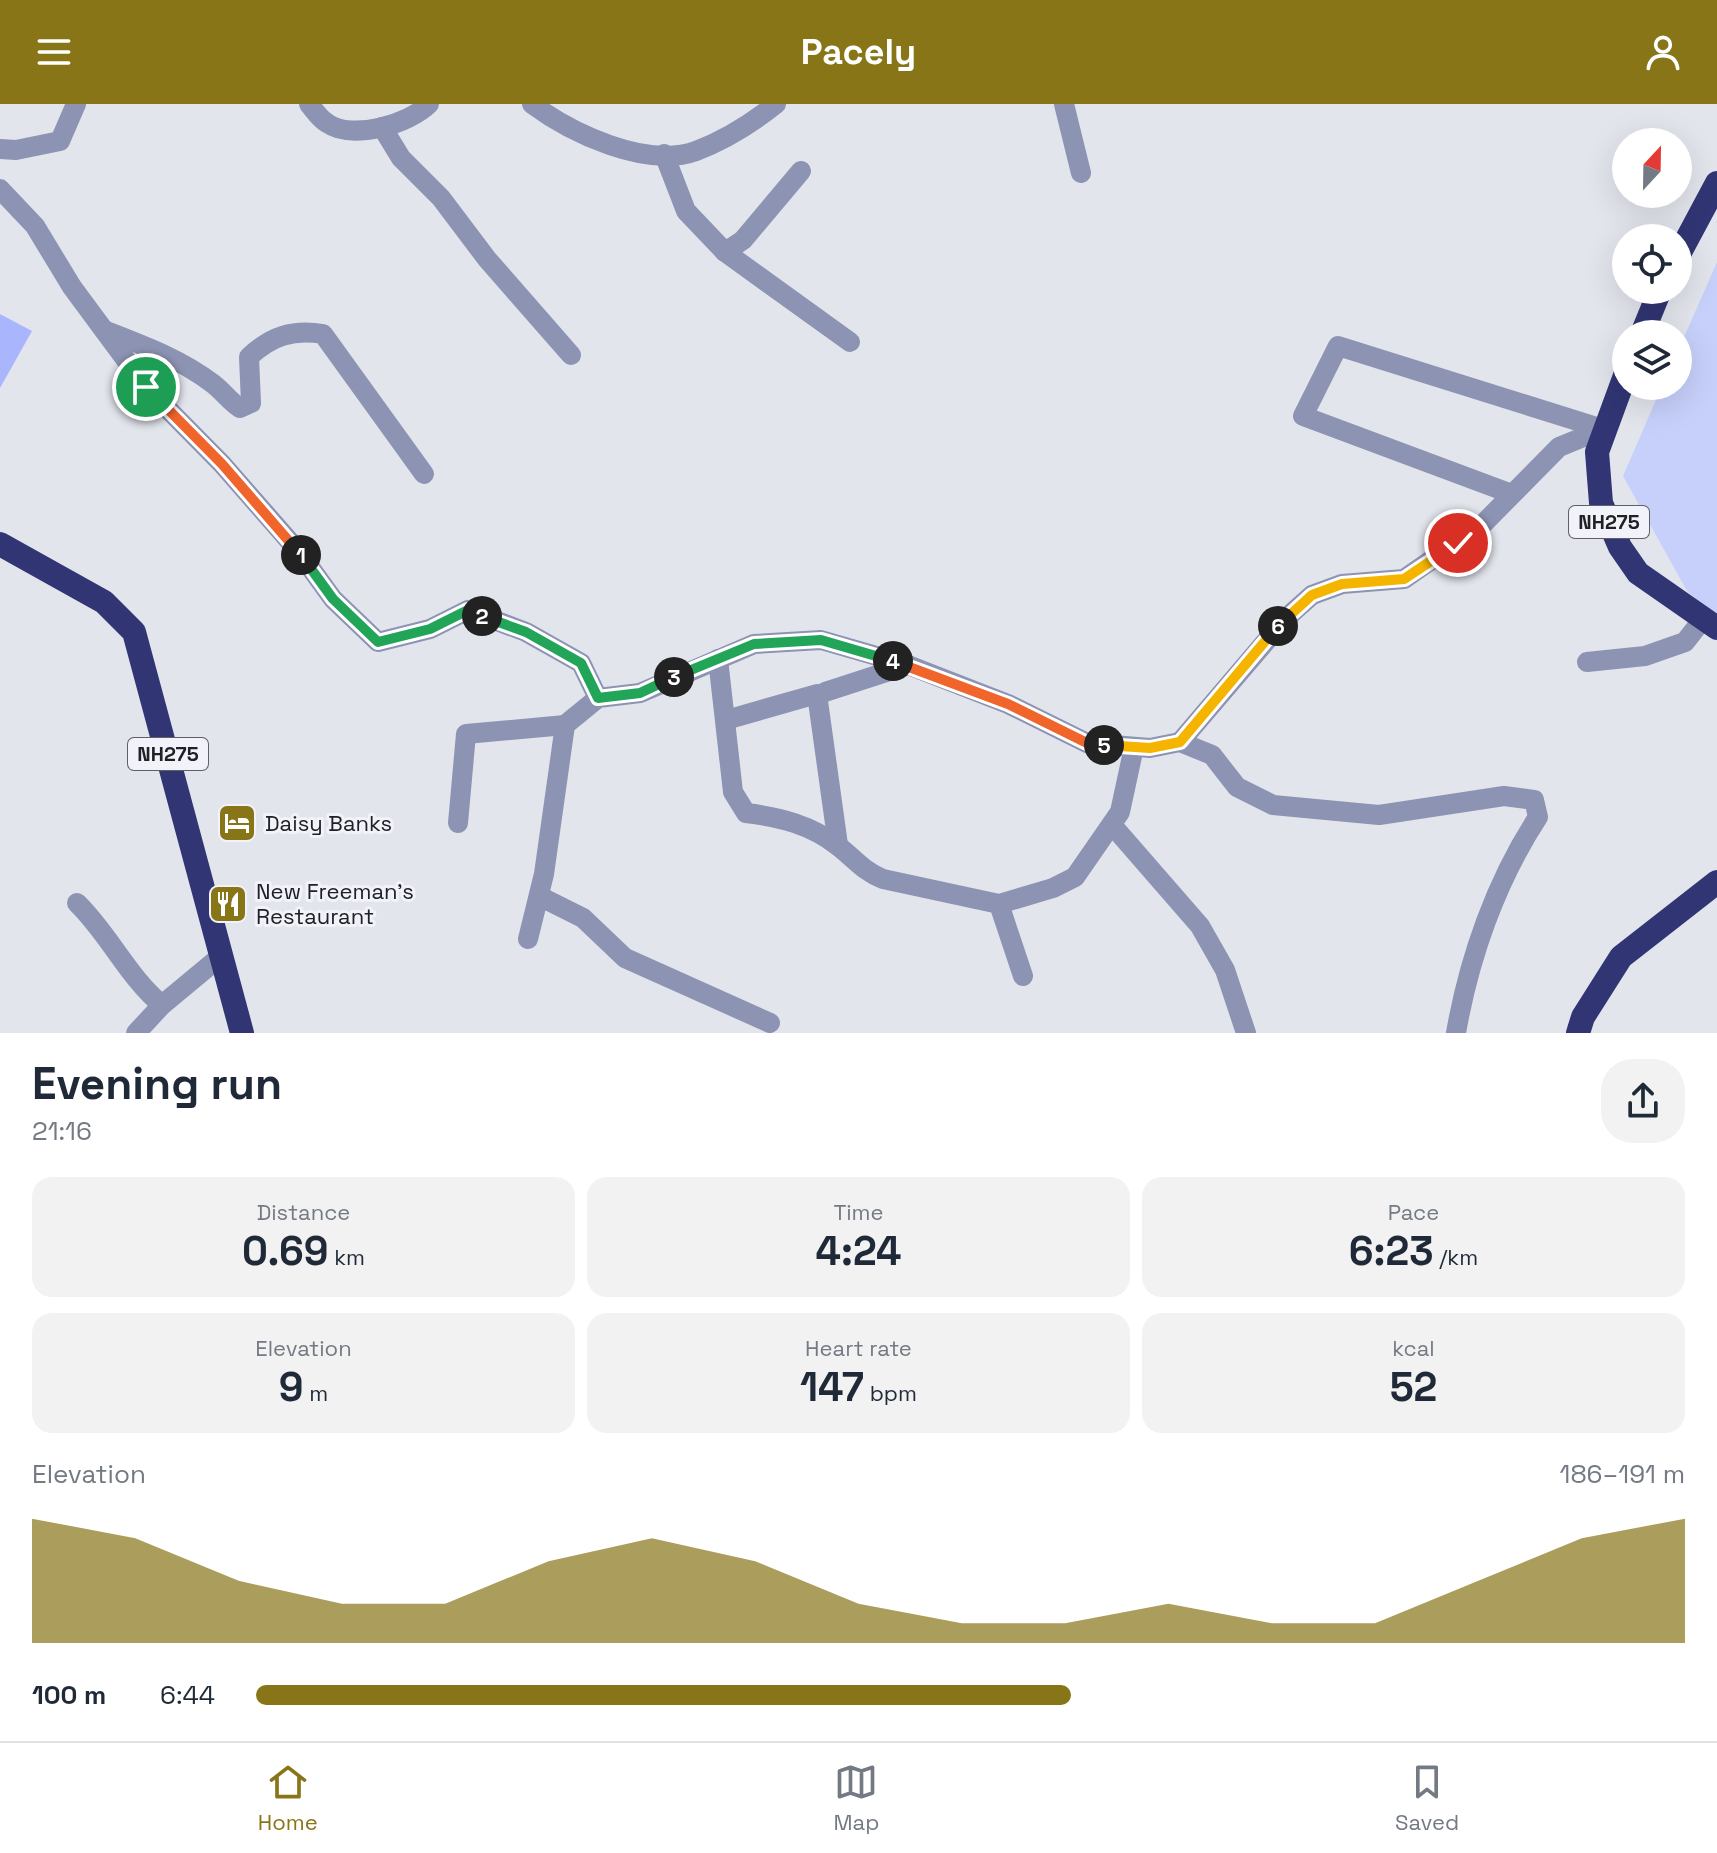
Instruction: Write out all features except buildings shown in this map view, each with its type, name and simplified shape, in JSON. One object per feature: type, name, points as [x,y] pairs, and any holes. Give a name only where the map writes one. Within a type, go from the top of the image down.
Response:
[{"type":"highway","points":[[1692,230],[1717,183]]},
{"type":"highway","name":"NH275","points":[[1615,400],[1597,452],[1601,503],[1620,547],[1638,573],[1710,624]]},
{"type":"highway","name":"NH275","points":[[0,544],[104,602],[134,632],[242,1033]]},
{"type":"highway","points":[[1578,1033],[1583,1017],[1621,957],[1717,882]]},
{"type":"street","points":[[0,149],[16,150],[60,141],[76,104]]},
{"type":"street","points":[[309,104],[328,124],[350,131],[382,127],[422,111],[429,104]]},
{"type":"street","points":[[532,104],[589,137],[639,154],[693,152],[748,126],[776,104]]},
{"type":"street","points":[[1064,104],[1081,173]]},
{"type":"street","points":[[382,127],[401,158],[441,198],[487,259],[571,355]]},
{"type":"street","points":[[664,154],[686,211],[725,252],[850,342]]},
{"type":"street","points":[[725,252],[743,240],[801,171]]},
{"type":"street","points":[[0,189],[35,226],[146,387],[222,464],[299,552],[333,599],[378,642],[430,629],[468,610],[526,632],[581,663],[598,698]]},
{"type":"street","points":[[104,330],[165,353],[216,386],[227,400],[240,408],[251,403],[249,357],[263,344],[298,330],[323,334],[424,474]]},
{"type":"street","points":[[1512,494],[1303,416],[1338,346],[1603,429]]},
{"type":"street","points":[[1180,742],[1285,619],[1312,595],[1342,584],[1404,579],[1483,524],[1559,447],[1603,429]]},
{"type":"street","points":[[1587,662],[1645,656],[1685,642],[1710,624]]},
{"type":"street","points":[[458,823],[466,734],[565,725],[598,698],[640,693],[754,644],[821,640],[908,665],[1008,704],[1087,743],[1150,748],[1180,742],[1212,755],[1237,787],[1273,805],[1379,815],[1504,796],[1534,800],[1538,817],[1511,859],[1465,980],[1456,1033]]},
{"type":"street","points":[[718,659],[733,792],[746,813],[787,818],[838,845],[865,872],[883,879],[999,904],[1053,888],[1075,877],[1120,812],[1134,747]]},
{"type":"street","points":[[825,692],[908,665]]},
{"type":"street","points":[[726,720],[817,694],[838,845]]},
{"type":"street","points":[[528,939],[539,896],[565,725]]},
{"type":"street","points":[[1113,826],[1200,926],[1225,970],[1246,1033]]},
{"type":"street","points":[[539,896],[583,918],[625,958],[770,1023]]},
{"type":"street","points":[[77,903],[102,928],[148,994],[162,1005]]},
{"type":"street","points":[[999,904],[1023,976]]},
{"type":"street","points":[[136,1033],[162,1005],[221,956]]},
{"type":"shaded area","points":[[1717,262],[1717,617],[1687,591],[1623,476],[1656,400],[1692,400],[1692,320]]},
{"type":"place","name":"Daisy Banks","points":[[237,823]]},
{"type":"place","name":"New Freeman's Restaurant","points":[[228,904]]},
{"type":"route","points":[[146,387],[222,464],[299,552],[333,599],[378,642],[430,629],[468,610],[526,632],[581,663],[598,698],[640,693],[754,644],[821,640],[908,665],[1008,704],[1087,743],[1150,748],[1180,742],[1285,619],[1312,595],[1342,584],[1404,579],[1458,543]]}]
